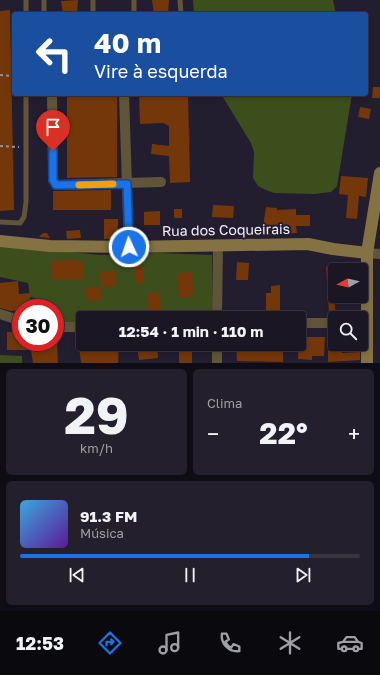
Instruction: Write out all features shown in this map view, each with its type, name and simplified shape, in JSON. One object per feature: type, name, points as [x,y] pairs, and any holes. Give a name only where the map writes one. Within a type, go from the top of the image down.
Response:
[{"type":"street","points":[[52,96],[53,180],[56,185],[162,182]]},
{"type":"street","points":[[124,96],[129,247]]},
{"type":"street","points":[[365,311],[368,253],[380,173]]},
{"type":"street","name":"Rua dos Coqueirais","points":[[0,241],[50,246],[129,247],[308,244],[333,249],[380,254]]},
{"type":"street","points":[[217,311],[218,245]]},
{"type":"street","points":[[0,314],[12,318]]},
{"type":"street","points":[[306,323],[328,323]]},
{"type":"street","points":[[64,327],[76,327]]},
{"type":"street","points":[[217,351],[217,363]]},
{"type":"street","points":[[366,351],[367,363]]},
{"type":"lane","points":[[26,0],[26,12]]},
{"type":"lane","points":[[44,0],[44,12]]},
{"type":"lane","points":[[93,0],[93,12]]},
{"type":"lane","points":[[134,0],[134,12]]},
{"type":"lane","points":[[180,0],[181,12]]},
{"type":"lane","points":[[0,222],[20,223],[24,217],[26,96]]},
{"type":"path","points":[[0,75],[12,76]]},
{"type":"path","points":[[0,146],[26,147]]},
{"type":"green space","points":[[193,0],[333,0],[336,12],[194,12]]},
{"type":"green space","points":[[222,96],[352,96],[337,186],[331,192],[314,194],[274,193],[258,186],[253,178],[254,152],[251,143]]},
{"type":"green space","points":[[0,245],[100,255],[158,253],[212,255],[212,311],[76,311],[76,323],[64,323],[64,299],[42,299],[30,297],[28,283],[0,277]]},
{"type":"green space","points":[[0,355],[22,356],[22,363],[0,363]]},
{"type":"building","points":[[78,0],[77,12],[63,12],[61,1]]},
{"type":"building","points":[[152,0],[169,0],[168,12],[154,12]]},
{"type":"building","points":[[10,10],[14,210],[0,211],[0,11]]},
{"type":"building","points":[[373,87],[380,87],[380,98],[372,98]]},
{"type":"building","points":[[67,96],[117,96],[117,177],[67,178]]},
{"type":"building","points":[[139,96],[188,96],[190,182],[170,183],[169,156],[151,154],[152,144],[169,146],[169,126],[163,123],[140,124]]},
{"type":"building","points":[[360,107],[371,109],[369,119],[358,117]]},
{"type":"building","points":[[341,176],[368,178],[366,197],[359,196],[357,219],[346,218],[348,195],[339,194]]},
{"type":"building","points":[[111,190],[111,210],[53,210],[53,191]]},
{"type":"building","points":[[213,205],[234,206],[233,218],[212,217]]},
{"type":"building","points":[[266,207],[277,208],[277,210],[296,209],[296,215],[310,215],[310,226],[296,226],[297,233],[265,235],[264,220]]},
{"type":"building","points":[[174,209],[182,209],[182,218],[174,218]]},
{"type":"building","points":[[160,211],[160,225],[144,225],[144,212]]},
{"type":"building","points":[[104,219],[118,219],[118,239],[104,239]]},
{"type":"building","points":[[80,230],[81,238],[67,239],[66,231]]},
{"type":"building","points":[[43,233],[47,233],[50,238],[39,237]]},
{"type":"building","points":[[70,260],[84,262],[84,280],[51,279],[51,261]]},
{"type":"building","points":[[237,262],[249,263],[248,280],[236,280]]},
{"type":"building","points":[[134,266],[143,266],[143,283],[135,283]]},
{"type":"building","points":[[326,267],[328,267],[328,298]]},
{"type":"building","points":[[116,271],[116,286],[101,287],[100,272]]},
{"type":"building","points":[[192,272],[194,296],[179,298],[177,273]]},
{"type":"building","points":[[18,281],[19,294],[30,293],[30,299],[12,299],[12,311],[0,308],[0,283]]},
{"type":"building","points":[[280,285],[280,311],[266,311],[266,293],[271,293],[271,286]]},
{"type":"building","points":[[101,287],[102,300],[87,301],[86,288]]},
{"type":"building","points":[[160,292],[161,311],[149,311],[147,293]]},
{"type":"building","points":[[328,303],[335,303],[335,311],[329,311]]},
{"type":"building","points":[[7,332],[12,332],[12,350],[7,350]]},
{"type":"building","points":[[306,337],[325,337],[324,356],[312,356],[312,360],[298,359],[298,351],[306,351]]},
{"type":"building","points":[[31,351],[57,351],[58,363],[33,363]]},
{"type":"building","points":[[80,351],[119,351],[118,363],[81,363]]},
{"type":"building","points":[[138,351],[157,351],[158,358],[139,360]]},
{"type":"building","points":[[179,351],[192,351],[192,363],[179,363]]},
{"type":"building","points":[[236,351],[283,351],[283,362],[237,361]]},
{"type":"building","points":[[328,351],[342,351],[342,353],[360,352],[360,360],[328,362]]},
{"type":"slow traffic","points":[[79,185],[113,184]]},
{"type":"route","points":[[53,151],[53,180],[56,185],[127,184],[129,247]]}]
